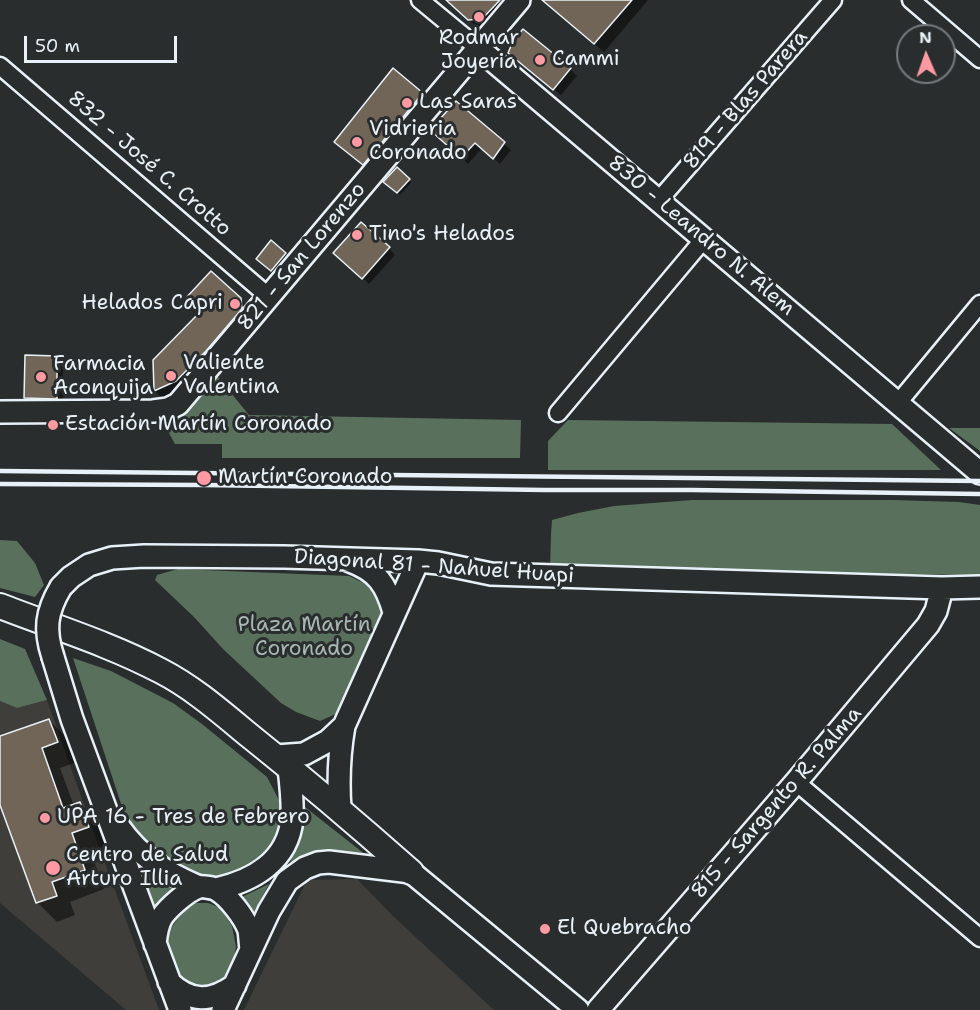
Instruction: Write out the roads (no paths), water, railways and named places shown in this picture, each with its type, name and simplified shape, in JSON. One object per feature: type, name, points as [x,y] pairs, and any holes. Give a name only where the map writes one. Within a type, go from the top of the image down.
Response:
[{"type":"main road","points":[[0,606],[109,646],[163,672],[204,699],[283,762],[411,872]]},
{"type":"street","name":"830 - Leandro N. Alem","points":[[420,0],[980,473]]},
{"type":"street","name":"821 - San Lorenzo","points":[[0,412],[153,411],[168,409],[178,404],[519,0]]},
{"type":"street","name":"819 - Blas Parera","points":[[658,200],[833,0]]},
{"type":"street","points":[[911,0],[980,59]]},
{"type":"street","name":"832 - José C. Crotto","points":[[0,66],[268,296]]},
{"type":"street","points":[[558,413],[704,239]]},
{"type":"street","points":[[898,403],[980,304]]},
{"type":"street","name":"Diagonal 81 - Nahuel Huapi","points":[[155,944],[72,719],[48,643],[48,621],[53,600],[71,577],[89,565],[112,558],[144,556],[284,556],[418,561],[491,574],[942,588],[980,587]]},
{"type":"street","points":[[346,560],[364,566],[379,578],[389,594],[394,612]]},
{"type":"street","points":[[340,810],[339,753],[344,726],[418,561]]},
{"type":"street","name":"815 - Sargento R. Palma","points":[[598,1010],[796,782],[928,625],[936,611],[942,588]]},
{"type":"street","points":[[180,1010],[155,944],[161,918],[178,900],[207,888],[235,885],[266,868],[281,851],[292,822],[292,799],[283,762],[328,741],[344,726]]},
{"type":"street","points":[[796,782],[980,938]]},
{"type":"street","name":"Diagonal 81 - Nahuel Huapi","points":[[107,811],[138,850],[172,875],[207,888]]},
{"type":"street","points":[[223,1010],[276,898],[287,881],[305,868],[329,862],[411,872],[578,1010]]},
{"type":"street","points":[[207,888],[235,907],[243,918],[249,931],[251,949]]},
{"type":"street","points":[[169,982],[188,996],[204,998],[213,997],[236,985]]},
{"type":"railway","points":[[0,471],[980,481]]},
{"type":"railway","points":[[0,484],[980,494]]},
{"type":"place","name":"Rodmar Joyeria","points":[[479,17]]},
{"type":"place","name":"Cammi","points":[[540,60]]},
{"type":"place","name":"Las Saras","points":[[407,103]]},
{"type":"place","name":"Vidrieria Coronado","points":[[357,142]]},
{"type":"place","name":"Tino's Helados","points":[[357,235]]},
{"type":"place","name":"Helados Capri","points":[[235,304]]},
{"type":"place","name":"Valiente Valentina","points":[[171,376]]},
{"type":"place","name":"Farmacia Aconquija","points":[[41,377]]},
{"type":"place","name":"Estación Martín Coronado","points":[[53,425]]},
{"type":"place","name":"Martín Coronado","points":[[204,478]]},
{"type":"place","name":"UPA 16 - Tres de Febrero","points":[[45,818]]},
{"type":"place","name":"Centro de Salud Arturo Illia","points":[[53,868]]},
{"type":"place","name":"El Quebracho","points":[[545,929]]},
{"type":"park label","name":"Plaza Martín Coronado","points":[[304,638]]}]
